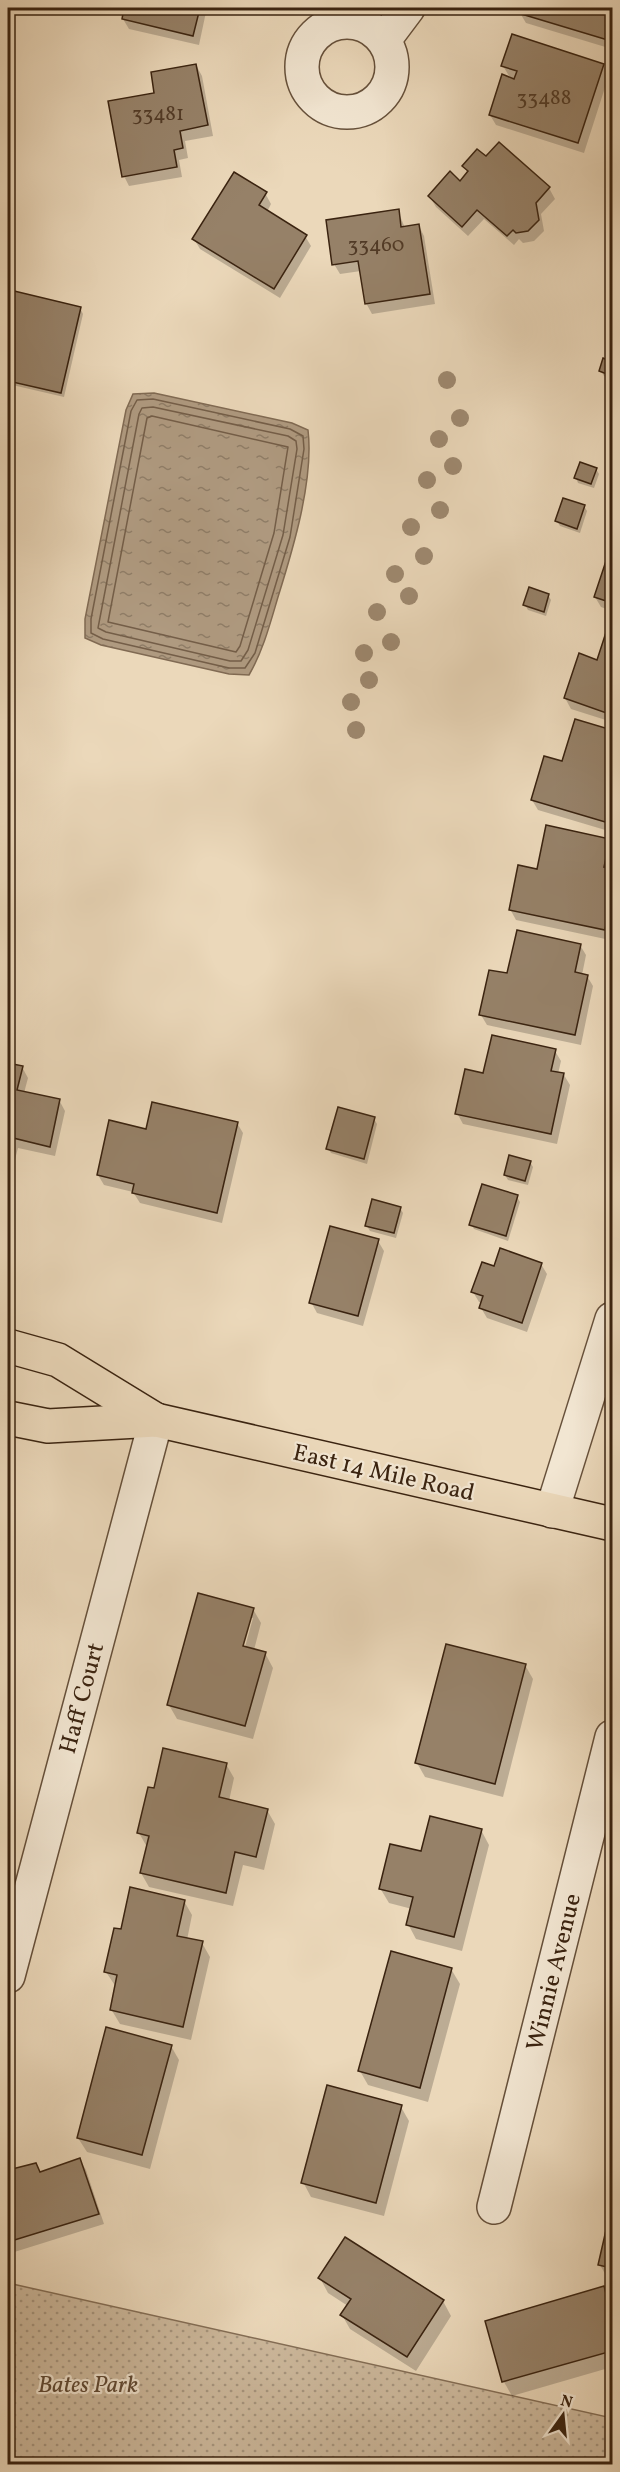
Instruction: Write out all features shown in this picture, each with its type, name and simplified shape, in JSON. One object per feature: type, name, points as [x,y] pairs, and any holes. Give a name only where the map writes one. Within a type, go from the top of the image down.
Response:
[{"type":"main road","name":"East 14 Mile Road","points":[[8,1346],[58,1360],[156,1420]]},
{"type":"main road","name":"East 14 Mile Road","points":[[8,1418],[48,1426],[156,1420],[612,1524]]},
{"type":"street","points":[[384,40],[408,8]]},
{"type":"street","points":[[552,1511],[612,1319]]},
{"type":"street","name":"Haff Court","points":[[8,1976],[156,1420]]},
{"type":"street","name":"Winnie Avenue","points":[[494,2207],[612,1737]]},
{"type":"green space","name":"Bates Park","points":[[8,2283],[612,2418],[612,2464],[8,2464]]},
{"type":"water","points":[[154,393],[292,423],[308,430],[308,470],[296,536],[266,637],[249,675],[229,674],[101,645],[85,638],[85,619],[126,410],[133,394]]},
{"type":"building","points":[[124,8],[200,8],[193,36],[122,19]]},
{"type":"building","points":[[520,8],[612,8],[611,41],[518,13]]},
{"type":"building","points":[[512,34],[604,64],[578,143],[489,115],[502,74],[514,79],[517,71],[501,66]]},
{"type":"building","points":[[196,64],[208,125],[180,131],[183,148],[174,150],[177,167],[122,177],[108,101],[154,93],[151,72]]},
{"type":"building","points":[[499,142],[550,187],[536,203],[539,220],[528,231],[516,233],[513,230],[507,236],[477,210],[462,227],[428,196],[450,171],[460,181],[468,171],[462,166],[477,149],[486,156]]},
{"type":"building","points":[[234,172],[267,192],[259,205],[307,235],[274,289],[192,239]]},
{"type":"building","points":[[399,209],[401,227],[419,224],[430,294],[365,304],[358,261],[332,265],[326,220]]},
{"type":"building","points":[[10,290],[81,307],[61,393],[8,381]]},
{"type":"building","points":[[603,358],[612,362],[612,376],[599,371]]},
{"type":"building","points":[[580,462],[597,468],[591,484],[574,478]]},
{"type":"building","points":[[563,498],[585,505],[577,529],[555,521]]},
{"type":"building","points":[[609,552],[612,554],[612,603],[594,597]]},
{"type":"building","points":[[529,587],[549,594],[544,612],[523,605]]},
{"type":"building","points":[[610,620],[612,620],[612,715],[564,698],[579,653],[597,660]]},
{"type":"building","points":[[575,719],[612,730],[612,824],[531,800],[544,756],[562,761]]},
{"type":"building","points":[[546,825],[610,839],[604,867],[612,868],[612,894],[605,930],[509,910],[518,865],[537,869]]},
{"type":"building","points":[[517,930],[581,944],[575,972],[588,975],[575,1035],[479,1015],[489,970],[507,973]]},
{"type":"building","points":[[492,1035],[556,1049],[551,1071],[564,1073],[551,1134],[455,1114],[465,1069],[483,1073]]},
{"type":"building","points":[[8,1063],[23,1066],[17,1090],[60,1099],[50,1147],[13,1138],[8,1158]]},
{"type":"building","points":[[152,1102],[238,1122],[217,1213],[132,1193],[134,1184],[97,1175],[109,1120],[146,1129]]},
{"type":"building","points":[[338,1107],[375,1117],[364,1159],[326,1149]]},
{"type":"building","points":[[509,1155],[531,1161],[525,1181],[504,1175]]},
{"type":"building","points":[[482,1184],[518,1195],[506,1236],[469,1225]]},
{"type":"building","points":[[372,1199],[401,1207],[394,1233],[365,1226]]},
{"type":"building","points":[[330,1226],[379,1239],[358,1316],[309,1303]]},
{"type":"building","points":[[500,1248],[542,1263],[522,1323],[479,1308],[483,1296],[471,1292],[482,1262],[494,1266]]},
{"type":"building","points":[[198,1593],[254,1608],[243,1646],[266,1652],[245,1726],[167,1705]]},
{"type":"building","points":[[446,1644],[526,1664],[495,1784],[415,1763]]},
{"type":"building","points":[[163,1748],[227,1763],[219,1797],[268,1809],[256,1857],[235,1852],[226,1893],[140,1873],[149,1836],[137,1833],[148,1787],[154,1788]]},
{"type":"building","points":[[430,1816],[482,1829],[454,1937],[406,1925],[413,1897],[379,1889],[390,1844],[421,1851]]},
{"type":"building","points":[[130,1887],[185,1900],[177,1936],[203,1941],[183,2027],[110,2010],[117,1975],[104,1972],[114,1928],[121,1929]]},
{"type":"building","points":[[391,1951],[452,1968],[420,2088],[358,2071]]},
{"type":"building","points":[[106,2027],[172,2045],[142,2155],[77,2138]]},
{"type":"building","points":[[327,2085],[402,2105],[376,2203],[301,2183]]},
{"type":"building","points":[[80,2158],[99,2214],[8,2242],[8,2170],[36,2163],[40,2172]]},
{"type":"building","points":[[612,2204],[612,2268],[598,2265]]},
{"type":"building","points":[[345,2237],[444,2300],[407,2357],[340,2315],[351,2299],[318,2278]]},
{"type":"building","points":[[604,2286],[612,2316],[612,2351],[502,2382],[485,2321]]}]
